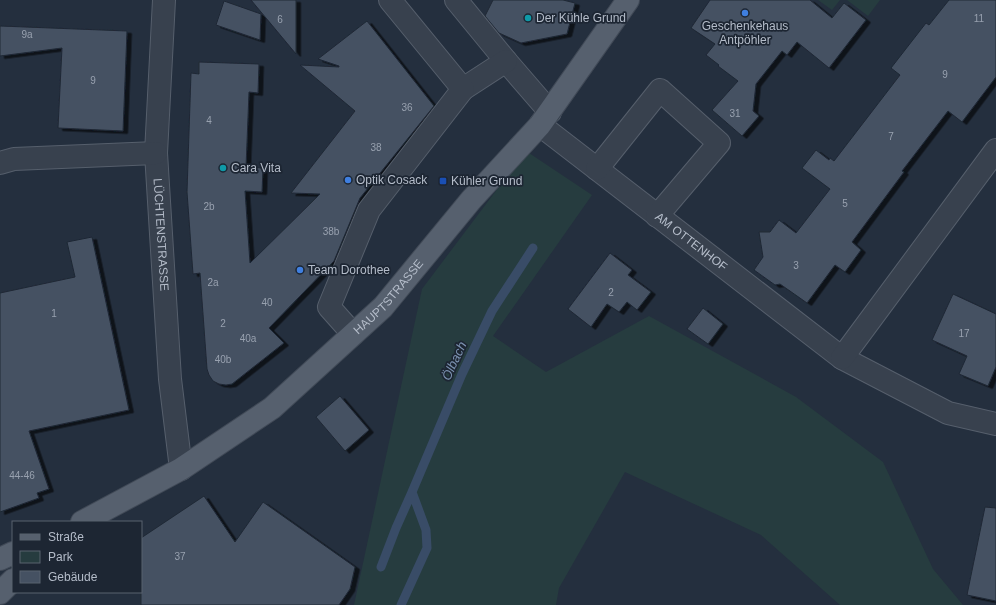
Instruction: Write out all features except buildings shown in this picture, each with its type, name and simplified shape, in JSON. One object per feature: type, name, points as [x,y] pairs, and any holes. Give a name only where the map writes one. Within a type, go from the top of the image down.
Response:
[{"type":"main road","name":"HAUPTSTRASSE","points":[[84,521],[181,469],[272,408],[383,307],[471,200],[545,118],[628,0]]},
{"type":"main road","points":[[0,559],[12,553]]},
{"type":"main road","points":[[0,593],[12,581]]},
{"type":"street","name":"LÜCHTENSTRASSE","points":[[164,0],[156,153],[170,379],[181,469]]},
{"type":"street","points":[[390,0],[463,89]]},
{"type":"street","name":"AM OTTENHOF","points":[[456,0],[506,61],[545,118],[597,169],[842,358],[948,413],[996,424]]},
{"type":"street","points":[[353,334],[329,307],[369,210],[463,89],[506,61]]},
{"type":"street","points":[[597,169],[660,90],[719,143],[657,216]]},
{"type":"street","points":[[842,358],[996,150]]},
{"type":"street","points":[[0,163],[14,160],[156,153]]},
{"type":"green space","points":[[818,0],[840,0],[832,10]]},
{"type":"green space","points":[[847,0],[880,0],[868,16]]},
{"type":"green space","points":[[526,151],[592,195],[493,336],[546,372],[649,316],[796,397],[883,462],[933,569],[963,605],[840,605],[761,535],[625,472],[559,588],[556,605],[354,605],[422,289]]},
{"type":"waterway","name":"Ölbach","points":[[401,605],[427,548],[426,530],[412,492],[462,374],[492,311],[533,248]]},
{"type":"waterway","name":"Ölbach","points":[[381,567],[412,492]]},
{"type":"place","name":"Geschenkehaus Antpöhler","points":[[745,13]]},
{"type":"place","name":"Der Kühle Grund","points":[[528,18]]},
{"type":"place","name":"Cara Vita","points":[[223,168]]},
{"type":"place","name":"Optik Cosack","points":[[348,180]]},
{"type":"place","name":"Kühler Grund","points":[[443,181]]},
{"type":"place","name":"Team Dorothee","points":[[300,270]]}]
